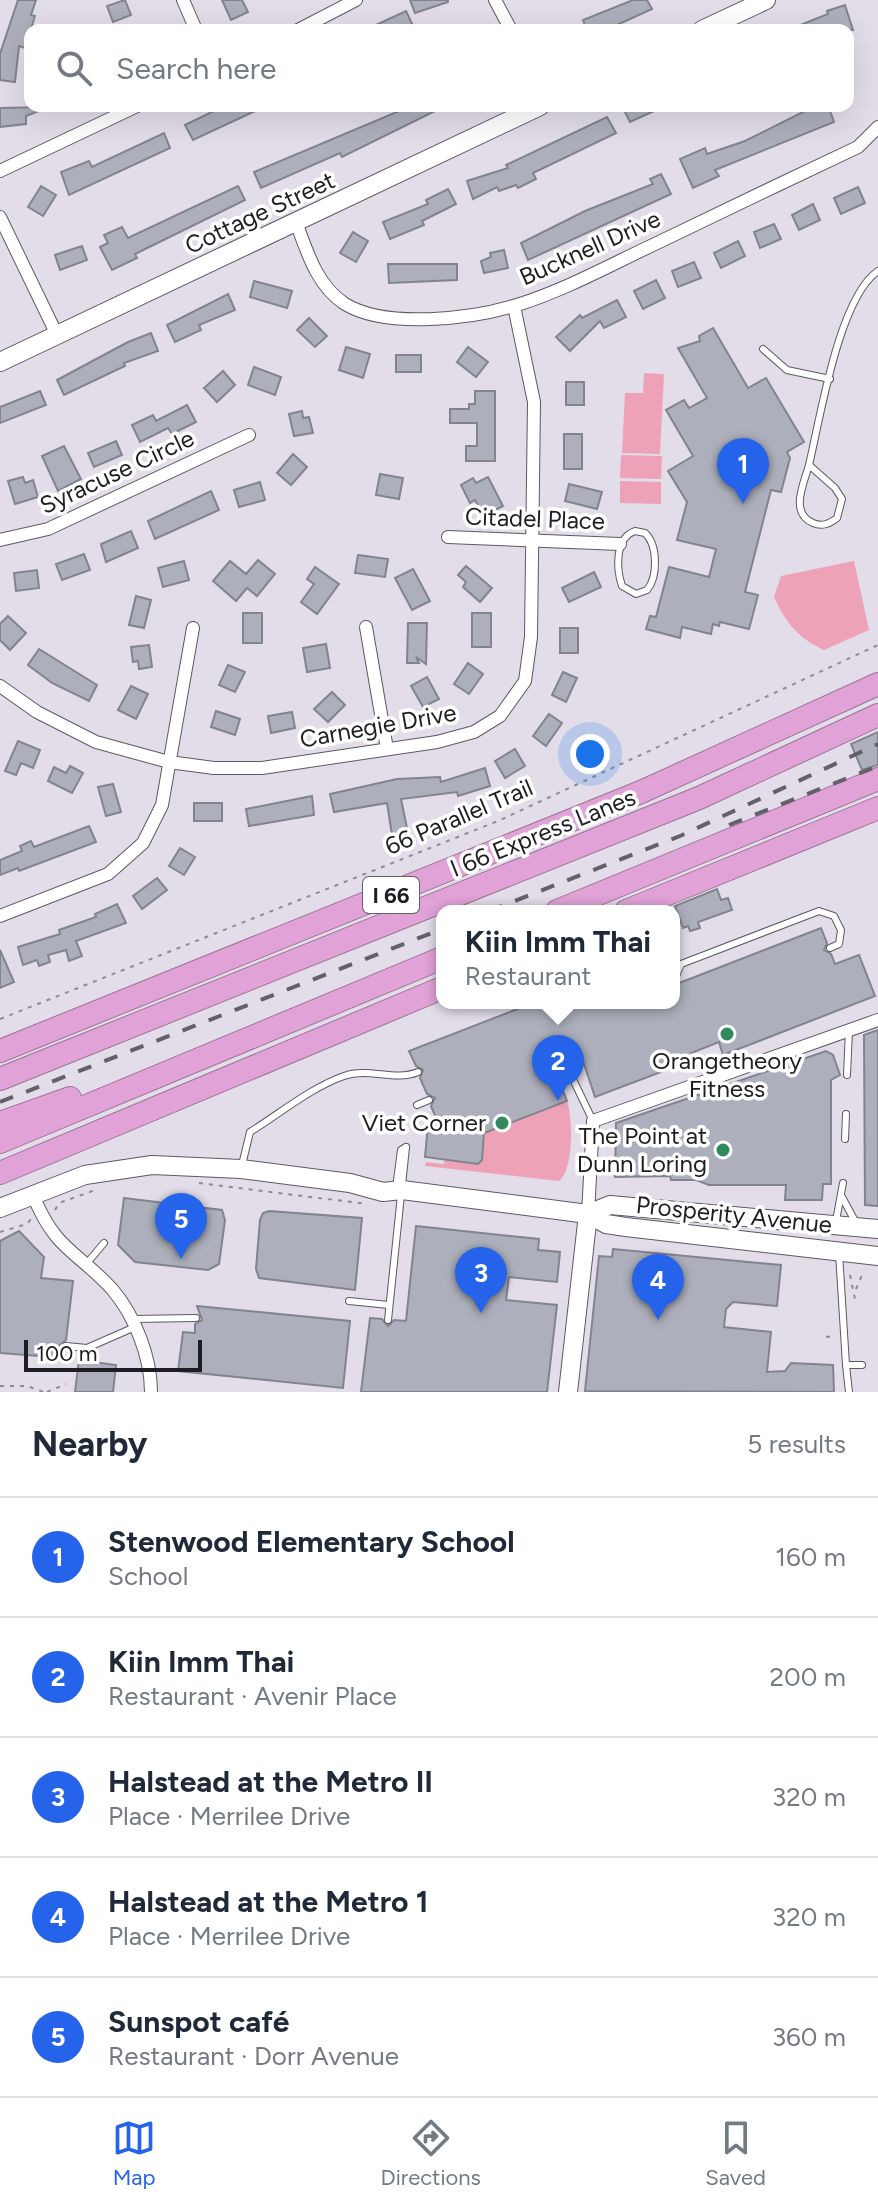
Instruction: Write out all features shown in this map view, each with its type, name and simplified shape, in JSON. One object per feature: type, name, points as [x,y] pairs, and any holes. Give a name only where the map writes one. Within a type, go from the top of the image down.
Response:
[{"type":"highway","name":"I 66","points":[[0,1051],[641,792],[878,684]]},
{"type":"highway","name":"I 66 Express Lanes","points":[[0,1079],[699,798],[878,715]]},
{"type":"highway","points":[[572,905],[878,779]]},
{"type":"highway","points":[[641,905],[878,808]]},
{"type":"highway","points":[[0,1142],[436,960]]},
{"type":"highway","points":[[0,1123],[367,989]]},
{"type":"highway","points":[[0,1173],[436,991]]},
{"type":"main road","points":[[715,24],[766,0]]},
{"type":"main road","name":"Cottage Street","points":[[0,362],[524,112]]},
{"type":"main road","name":"Prosperity Avenue","points":[[0,1208],[85,1175],[120,1168],[165,1165],[241,1169],[350,1183],[383,1192],[398,1190],[588,1214],[606,1224],[626,1227],[878,1256]]},
{"type":"main road","name":"Prosperity Avenue","points":[[588,1214],[610,1205],[873,1231]]},
{"type":"main road","points":[[568,1392],[588,1214]]},
{"type":"main road","points":[[839,1251],[846,1241],[873,1231]]},
{"type":"street","points":[[183,0],[193,24]]},
{"type":"street","points":[[310,24],[356,0]]},
{"type":"street","points":[[495,0],[508,24]]},
{"type":"street","points":[[0,171],[124,112]]},
{"type":"street","name":"Bucknell Drive","points":[[296,222],[324,283],[337,297],[362,312],[401,320],[514,306],[605,268],[858,147],[878,129]]},
{"type":"street","points":[[0,217],[57,335]]},
{"type":"street","name":"Carnegie Drive","points":[[0,686],[37,712],[96,742],[169,762],[214,768],[262,768],[437,742],[474,732],[500,716],[513,702],[525,681],[529,661],[533,394],[514,306]]},
{"type":"street","name":"Syracuse Circle","points":[[0,540],[48,529],[249,435]]},
{"type":"street","name":"Citadel Place","points":[[448,537],[620,544]]},
{"type":"street","points":[[366,627],[387,749]]},
{"type":"street","points":[[0,916],[108,874],[133,855],[156,821],[193,628]]},
{"type":"street","points":[[588,1214],[593,1121],[878,1020]]},
{"type":"street","points":[[33,1195],[57,1240],[110,1288],[133,1323],[151,1371],[151,1392]]},
{"type":"lane","points":[[809,465],[835,488],[842,499],[837,518],[824,525],[810,522],[800,511],[809,465],[851,305],[863,285],[878,271]]},
{"type":"lane","points":[[763,349],[787,370],[830,379]]},
{"type":"lane","name":"Citadel Place","points":[[635,531],[645,533],[652,541],[653,580],[642,593],[631,593],[622,586],[620,544],[625,535],[635,531]]},
{"type":"lane","points":[[680,966],[819,911],[834,916],[841,930],[839,944],[830,948]]},
{"type":"lane","points":[[847,1075],[849,1030]]},
{"type":"lane","points":[[568,1069],[593,1121]]},
{"type":"lane","points":[[241,1169],[250,1132],[342,1077],[371,1071],[407,1077],[418,1072]]},
{"type":"lane","points":[[417,1105],[429,1100]]},
{"type":"lane","points":[[845,1139],[846,1114]]},
{"type":"lane","points":[[388,1320],[399,1157],[406,1147],[398,1190]]},
{"type":"lane","points":[[835,1225],[843,1183]]},
{"type":"lane","points":[[842,1197],[873,1231]]},
{"type":"lane","points":[[84,1266],[104,1243]]},
{"type":"lane","points":[[839,1251],[840,1318],[849,1392]]},
{"type":"lane","points":[[349,1301],[389,1305]]},
{"type":"lane","points":[[66,1346],[87,1348],[133,1323],[196,1318]]},
{"type":"lane","points":[[846,1365],[862,1365]]},
{"type":"path","name":"66 Parallel Trail","points":[[0,1019],[498,821],[878,645]]},
{"type":"path","points":[[195,1183],[367,1204]]},
{"type":"path","points":[[0,1232],[27,1224],[40,1213],[54,1212],[59,1203],[103,1188]]},
{"type":"path","points":[[850,1274],[856,1290],[856,1304]]},
{"type":"path","points":[[856,1290],[862,1275]]},
{"type":"path","points":[[826,1337],[837,1336]]},
{"type":"path","points":[[0,1386],[27,1386],[45,1392],[66,1384]]},
{"type":"shaded area","points":[[644,373],[664,374],[660,454],[622,453],[625,393],[643,393]]},
{"type":"shaded area","points":[[621,455],[662,456],[661,479],[620,478]]},
{"type":"shaded area","points":[[620,481],[661,482],[661,504],[620,503]]},
{"type":"shaded area","points":[[854,561],[869,630],[824,650],[800,635],[783,615],[774,597],[781,576]]},
{"type":"shaded area","points":[[567,1101],[570,1155],[559,1181],[425,1166],[426,1162],[444,1164],[445,1159],[478,1164],[482,1160],[484,1133]]},
{"type":"building","points":[[18,0],[36,0],[31,15],[35,16],[32,24],[24,24],[24,48],[19,46],[15,82],[0,80],[0,54]]},
{"type":"building","points":[[125,0],[131,15],[113,22],[107,6]]},
{"type":"building","points":[[222,0],[242,0],[248,12],[231,20]]},
{"type":"building","points":[[410,0],[448,0],[448,2],[415,13]]},
{"type":"building","points":[[633,0],[647,0],[652,9],[619,24],[585,24],[583,20]]},
{"type":"building","points":[[845,5],[851,24],[803,24],[828,14],[827,11]]},
{"type":"building","points":[[406,11],[412,24],[378,24]]},
{"type":"building","points":[[0,108],[24,108],[24,112],[36,112],[26,116],[26,124],[0,127]]},
{"type":"building","points":[[212,112],[253,112],[193,140],[185,125]]},
{"type":"building","points":[[397,112],[433,112],[342,157],[340,153],[261,188],[254,172]]},
{"type":"building","points":[[625,112],[652,112],[630,122]]},
{"type":"building","points":[[803,112],[830,112],[834,122],[715,170],[719,176],[693,188],[680,159],[705,148],[707,154],[745,141]]},
{"type":"building","points":[[607,117],[616,133],[533,173],[536,179],[518,188],[516,185],[499,191],[497,187],[473,199],[467,181],[508,168],[506,165]]},
{"type":"building","points":[[164,133],[170,148],[69,195],[61,172],[89,161],[92,167]]},
{"type":"building","points":[[661,174],[671,194],[528,260],[521,243],[585,211],[653,184],[650,179]]},
{"type":"building","points":[[41,186],[56,195],[43,216],[28,207]]},
{"type":"building","points":[[238,186],[245,200],[135,254],[137,258],[112,270],[100,247],[108,243],[104,235],[122,227],[128,238]]},
{"type":"building","points":[[858,187],[865,203],[841,214],[834,198]]},
{"type":"building","points":[[448,189],[456,204],[422,221],[424,225],[390,239],[383,222],[428,204],[426,200]]},
{"type":"building","points":[[813,204],[820,220],[799,230],[792,215]]},
{"type":"building","points":[[774,224],[781,239],[760,248],[754,232]]},
{"type":"building","points":[[353,232],[368,241],[356,262],[340,253]]},
{"type":"building","points":[[738,241],[745,256],[721,268],[714,253]]},
{"type":"building","points":[[82,246],[87,260],[60,270],[55,255]]},
{"type":"building","points":[[504,250],[508,268],[484,273],[481,261],[491,257],[490,253]]},
{"type":"building","points":[[694,262],[701,278],[678,287],[672,271]]},
{"type":"building","points":[[388,264],[457,264],[457,280],[389,283]]},
{"type":"building","points":[[656,280],[665,298],[643,309],[634,291]]},
{"type":"building","points":[[254,281],[292,291],[287,308],[250,297]]},
{"type":"building","points":[[228,294],[235,310],[199,325],[201,330],[175,342],[167,325]]},
{"type":"building","points":[[617,300],[626,317],[604,328],[600,321],[570,351],[556,337],[580,315],[582,318]]},
{"type":"building","points":[[309,318],[327,336],[315,347],[297,330]]},
{"type":"building","points":[[713,328],[748,388],[766,378],[804,442],[787,452],[790,458],[781,492],[771,490],[745,592],[758,595],[749,629],[720,622],[719,626],[713,624],[711,634],[682,627],[680,638],[646,629],[650,616],[656,617],[669,567],[709,577],[716,549],[677,540],[687,502],[668,471],[693,456],[666,410],[684,400],[689,408],[707,398],[678,348],[700,341],[699,336]]},
{"type":"building","points":[[151,333],[158,351],[124,363],[125,366],[64,395],[57,380]]},
{"type":"building","points":[[346,347],[370,354],[363,378],[339,370]]},
{"type":"building","points":[[468,347],[488,362],[476,377],[457,362]]},
{"type":"building","points":[[396,355],[421,355],[421,372],[396,372]]},
{"type":"building","points":[[254,367],[281,377],[275,395],[248,385]]},
{"type":"building","points":[[223,371],[235,385],[217,402],[204,388]]},
{"type":"building","points":[[566,382],[584,382],[584,405],[566,405]]},
{"type":"building","points":[[40,391],[46,405],[0,423],[0,407]]},
{"type":"building","points":[[475,391],[495,391],[495,461],[466,461],[466,446],[477,446],[477,423],[450,423],[450,409],[469,409],[469,404],[475,404]]},
{"type":"building","points":[[187,405],[196,422],[172,434],[168,428],[140,442],[132,425],[153,415],[156,421]]},
{"type":"building","points":[[302,411],[303,418],[309,417],[313,433],[294,436],[289,414]]},
{"type":"building","points":[[564,434],[582,434],[582,469],[564,469]]},
{"type":"building","points":[[116,441],[122,455],[94,467],[88,453]]},
{"type":"building","points":[[64,446],[81,479],[58,491],[42,456]]},
{"type":"building","points":[[293,454],[307,467],[291,485],[277,473]]},
{"type":"building","points":[[380,474],[403,478],[399,499],[376,495]]},
{"type":"building","points":[[23,477],[25,483],[33,480],[38,497],[15,504],[8,481]]},
{"type":"building","points":[[488,477],[503,506],[492,512],[489,507],[481,511],[475,500],[470,503],[461,485],[473,478],[476,483]]},
{"type":"building","points":[[260,482],[265,500],[239,507],[234,490]]},
{"type":"building","points":[[569,484],[602,492],[597,509],[565,501]]},
{"type":"building","points":[[211,491],[219,510],[155,539],[148,521]]},
{"type":"building","points":[[131,531],[138,548],[106,562],[101,544]]},
{"type":"building","points":[[84,554],[90,570],[62,580],[56,564]]},
{"type":"building","points":[[358,555],[388,559],[385,577],[355,573]]},
{"type":"building","points":[[258,560],[275,574],[257,596],[247,588],[236,601],[213,581],[230,561],[246,574]]},
{"type":"building","points":[[184,561],[189,580],[163,587],[158,568]]},
{"type":"building","points":[[466,566],[492,588],[480,602],[463,587],[466,582],[458,575]]},
{"type":"building","points":[[315,567],[339,584],[317,614],[301,602],[314,584],[307,579]]},
{"type":"building","points":[[413,569],[430,601],[412,610],[395,578]]},
{"type":"building","points":[[37,570],[39,588],[16,591],[14,573]]},
{"type":"building","points":[[594,572],[601,587],[569,602],[562,588]]},
{"type":"building","points":[[136,596],[151,600],[144,628],[129,625]]},
{"type":"building","points":[[243,613],[262,613],[262,643],[243,643]]},
{"type":"building","points":[[472,613],[491,613],[491,647],[472,647]]},
{"type":"building","points":[[8,616],[26,633],[10,650],[0,640],[0,624]]},
{"type":"building","points":[[408,623],[427,623],[426,664],[416,657],[419,663],[407,663]]},
{"type":"building","points":[[560,628],[578,628],[578,653],[560,653]]},
{"type":"building","points":[[326,644],[330,668],[307,672],[303,648]]},
{"type":"building","points":[[149,645],[152,667],[139,669],[138,661],[133,662],[131,647]]},
{"type":"building","points":[[39,649],[97,685],[89,701],[52,683],[28,665]]},
{"type":"building","points":[[468,663],[483,674],[469,694],[454,684]]},
{"type":"building","points":[[228,665],[245,672],[235,692],[219,685]]},
{"type":"building","points":[[563,672],[577,678],[566,702],[552,695]]},
{"type":"building","points":[[427,677],[439,699],[423,707],[411,686]]},
{"type":"building","points":[[131,686],[148,694],[136,719],[118,710]]},
{"type":"building","points":[[332,692],[345,705],[328,722],[314,709]]},
{"type":"building","points":[[216,711],[240,719],[235,735],[211,727]]},
{"type":"building","points":[[292,712],[295,728],[271,733],[268,716]]},
{"type":"building","points":[[549,714],[562,723],[546,746],[533,736]]},
{"type":"building","points":[[878,732],[878,765],[862,770],[851,744]]},
{"type":"building","points":[[18,741],[40,750],[33,768],[21,763],[16,775],[5,771]]},
{"type":"building","points":[[515,749],[525,766],[505,778],[495,761]]},
{"type":"building","points":[[70,766],[83,773],[72,793],[48,781],[54,767],[66,773]]},
{"type":"building","points":[[485,768],[490,786],[458,796],[457,792],[401,799],[408,833],[392,835],[387,803],[334,812],[330,794],[397,779],[440,777],[441,782]]},
{"type":"building","points":[[113,784],[121,812],[106,816],[98,787]]},
{"type":"building","points":[[312,796],[314,815],[249,826],[246,809]]},
{"type":"building","points":[[194,803],[222,803],[222,821],[194,821]]},
{"type":"building","points":[[89,826],[96,842],[0,875],[0,860],[22,851],[20,846],[31,841],[34,847]]},
{"type":"building","points":[[180,848],[195,857],[184,875],[169,866]]},
{"type":"building","points":[[157,878],[167,890],[142,909],[133,896]]},
{"type":"building","points":[[717,889],[721,900],[728,898],[732,910],[698,922],[700,928],[690,931],[688,926],[683,928],[680,905],[677,905]]},
{"type":"building","points":[[117,904],[126,923],[76,941],[82,956],[69,961],[66,950],[48,955],[50,962],[39,966],[37,960],[23,965],[18,947],[60,934],[59,930],[96,917],[95,914]]},
{"type":"building","points":[[821,928],[827,943],[824,950],[831,954],[835,964],[859,955],[875,996],[723,1055],[719,1042],[691,1053],[693,1060],[595,1097],[581,1055],[553,1066],[567,1101],[484,1133],[482,1160],[478,1164],[425,1157],[428,1125],[439,1125],[431,1106],[435,1098],[427,1094],[420,1078],[423,1070],[416,1066],[409,1051],[518,1009],[680,1009],[680,983]]},
{"type":"building","points":[[0,950],[14,982],[0,988]]},
{"type":"building","points":[[878,1030],[878,1206],[865,1205],[864,1035]]},
{"type":"building","name":"The Point at Dunn Loring","points":[[826,1051],[833,1055],[840,1075],[831,1080],[831,1184],[823,1184],[822,1200],[785,1200],[786,1185],[709,1185],[696,1180],[671,1180],[670,1176],[615,1177],[616,1123]]},
{"type":"building","points":[[124,1198],[222,1210],[225,1220],[219,1264],[208,1270],[135,1262],[118,1245]]},
{"type":"building","points":[[263,1213],[362,1218],[355,1290],[259,1278],[256,1269],[260,1220]]},
{"type":"building","points":[[416,1226],[539,1239],[538,1250],[560,1252],[557,1282],[509,1277],[506,1300],[557,1305],[547,1392],[361,1392],[370,1318],[382,1319],[388,1326],[394,1320],[406,1321]]},
{"type":"building","points":[[19,1231],[44,1257],[41,1278],[73,1281],[66,1340],[60,1345],[64,1358],[0,1353],[0,1241]]},
{"type":"building","points":[[613,1249],[781,1265],[777,1306],[733,1302],[726,1309],[724,1327],[771,1332],[767,1372],[785,1371],[791,1363],[833,1365],[834,1392],[585,1391],[599,1256],[612,1257]]},
{"type":"building","points":[[197,1306],[350,1321],[343,1388],[178,1371],[183,1332],[195,1333],[195,1324],[202,1320]]},
{"type":"building","points":[[79,1360],[116,1365],[113,1392],[75,1392]]},
{"type":"railway","points":[[504,905],[680,836],[878,744]]},
{"type":"railway","points":[[729,825],[878,766]]},
{"type":"railway","points":[[0,1102],[436,931]]},
{"type":"place","name":"Stenwood Elementary School","points":[[743,504]]},
{"type":"place","name":"Orangetheory Fitness","points":[[727,1034]]},
{"type":"place","name":"Kiin Imm Thai","points":[[558,1101]]},
{"type":"place","name":"Viet Corner","points":[[502,1123]]},
{"type":"place","name":"The Point at Dunn Loring","points":[[723,1150]]},
{"type":"place","name":"Sunspot café","points":[[181,1259]]},
{"type":"place","name":"Halstead at the Metro II","points":[[481,1313]]},
{"type":"place","name":"Halstead at the Metro 1","points":[[658,1320]]}]
